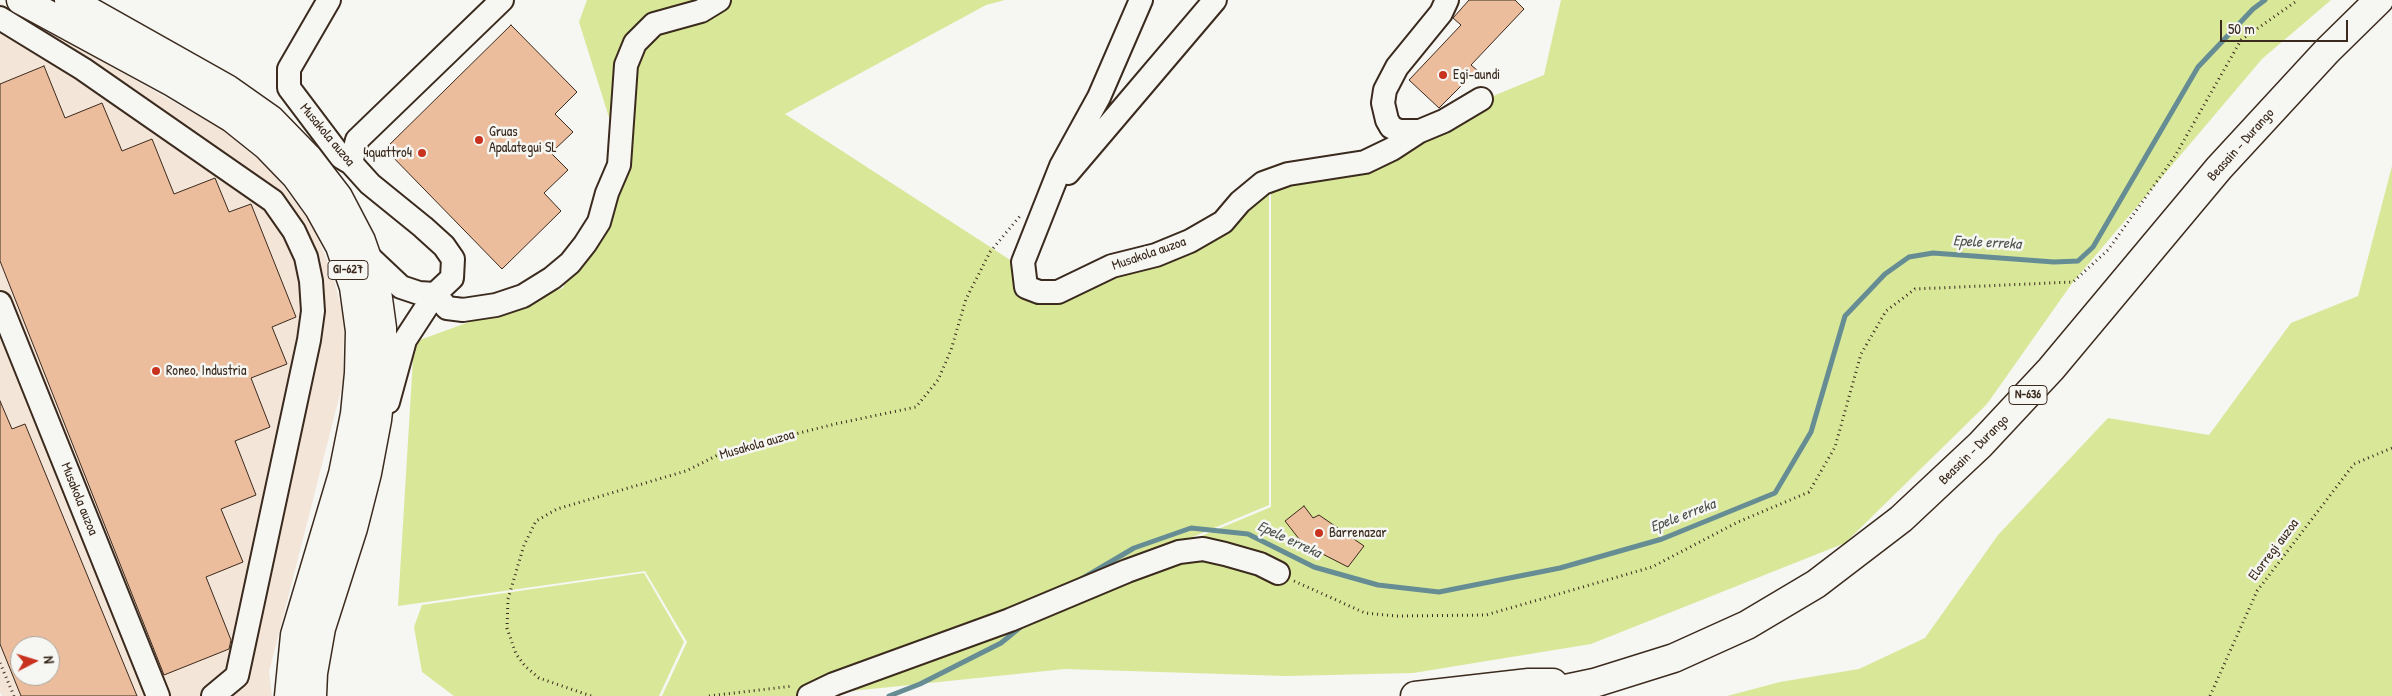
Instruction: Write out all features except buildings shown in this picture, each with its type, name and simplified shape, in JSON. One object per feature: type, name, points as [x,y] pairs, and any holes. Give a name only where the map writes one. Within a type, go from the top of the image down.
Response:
[{"type":"main road","name":"GI-627","points":[[22,0],[174,83],[232,118],[267,146],[296,176],[319,208],[340,246],[354,287],[360,331],[355,414],[343,474],[294,635],[290,696]]},
{"type":"main road","name":"GI-627","points":[[69,0],[227,89],[270,120],[308,158],[338,197],[366,254],[376,284],[382,328],[382,375],[373,441],[354,528],[321,628],[313,673],[312,696]]},
{"type":"main road","name":"Beasain - Durango","points":[[1532,696],[1594,683],[1674,658],[1747,624],[1816,584],[1901,519],[1980,445],[2051,370],[2219,168],[2327,50],[2379,0]]},
{"type":"main road","points":[[1415,696],[1529,684],[1594,683]]},
{"type":"main road","points":[[1559,696],[1594,683]]},
{"type":"street","name":"Musakola auzoa","points":[[329,0],[289,69],[289,88],[342,157],[370,184],[437,240],[453,259],[452,278],[435,294],[405,340],[381,426],[373,441]]},
{"type":"street","points":[[351,164],[357,140],[502,0]]},
{"type":"street","points":[[366,254],[401,286],[419,293],[435,294],[446,308],[463,310],[496,305],[523,296],[570,263],[599,222],[607,193],[619,166],[626,65],[634,43],[654,24],[701,11],[719,0]]},
{"type":"street","name":"Musakola auzoa","points":[[1141,0],[1099,97],[1061,166],[1023,262],[1026,287],[1039,292],[1058,292],[1112,266],[1156,254],[1190,241],[1223,222],[1240,202],[1263,184],[1288,174],[1365,162],[1392,149],[1418,132],[1444,121],[1481,99]]},
{"type":"street","name":"Musakola auzoa","points":[[1056,182],[1073,170],[1119,111],[1215,0]]},
{"type":"street","points":[[1418,132],[1399,132],[1391,126],[1383,103],[1385,90],[1397,67],[1441,12],[1447,0]]},
{"type":"street","points":[[0,18],[84,69],[273,201],[294,231],[306,257],[311,281],[313,311],[309,340],[237,676],[213,696]]},
{"type":"street","name":"Musakola auzoa","points":[[0,303],[158,696]]},
{"type":"street","points":[[803,691],[834,684],[1010,620],[1180,552],[1203,549],[1234,556],[1278,573]]},
{"type":"path","points":[[1278,573],[1365,613],[1396,616],[1486,615],[1652,567],[1738,522],[1810,492],[1835,447],[1862,354],[1886,311],[1915,289],[2073,282],[2108,250],[2175,156],[2241,40],[2298,0]]},
{"type":"path","name":"Musakola auzoa","points":[[591,696],[539,678],[525,666],[516,654],[508,628],[508,600],[524,545],[536,521],[557,509],[686,471],[724,452],[834,424],[916,407],[938,380],[951,350],[966,300],[990,252],[1021,215]]},
{"type":"path","name":"Elorregi auzoa","points":[[2210,696],[2257,591],[2354,464],[2392,448]]},
{"type":"path","points":[[0,663],[14,696]]},
{"type":"path","points":[[709,696],[803,691]]},
{"type":"shaded area","points":[[0,3],[223,130],[272,171],[313,226],[333,275],[344,320],[343,382],[269,672],[272,696],[2,696],[0,692]]},
{"type":"green space","points":[[587,0],[1005,0],[986,5],[785,114],[1018,265],[1040,305],[1269,191],[1269,505],[812,696],[662,696],[687,642],[645,571],[398,606],[414,342],[563,288],[618,146],[579,22]]},
{"type":"green space","points":[[1561,0],[2331,0],[2262,59],[2073,282],[1987,404],[1845,543],[1591,644],[1413,673],[1286,676],[1065,669],[822,694],[1271,507],[1271,191],[1268,189],[1544,75]]},
{"type":"green space","points":[[2392,166],[2392,696],[1727,696],[1780,682],[1859,669],[1925,638],[1998,535],[2108,418],[2209,435],[2291,323],[2358,296]]},
{"type":"green space","points":[[644,573],[684,642],[659,696],[454,696],[422,672],[414,627],[422,605]]},
{"type":"waterway","name":"Epele erreka","points":[[1078,581],[1134,548],[1191,528],[1248,534],[1314,567],[1378,585],[1439,592],[1560,568],[1662,539],[1775,493],[1811,432],[1845,316],[1885,274],[1909,257],[1933,253],[2054,262],[2078,261],[2093,247],[2198,67],[2253,9],[2265,0]]},
{"type":"waterway","name":"Epele erreka","points":[[889,696],[920,684],[1001,643],[1023,625]]},
{"type":"place","name":"Egi-aundi","points":[[1443,75]]},
{"type":"place","name":"Gruas Apalategui SL","points":[[479,140]]},
{"type":"place","name":"4quattro4","points":[[422,153]]},
{"type":"place","name":"Roneo, Industria","points":[[156,371]]},
{"type":"place","name":"Barrenazar","points":[[1319,533]]}]
